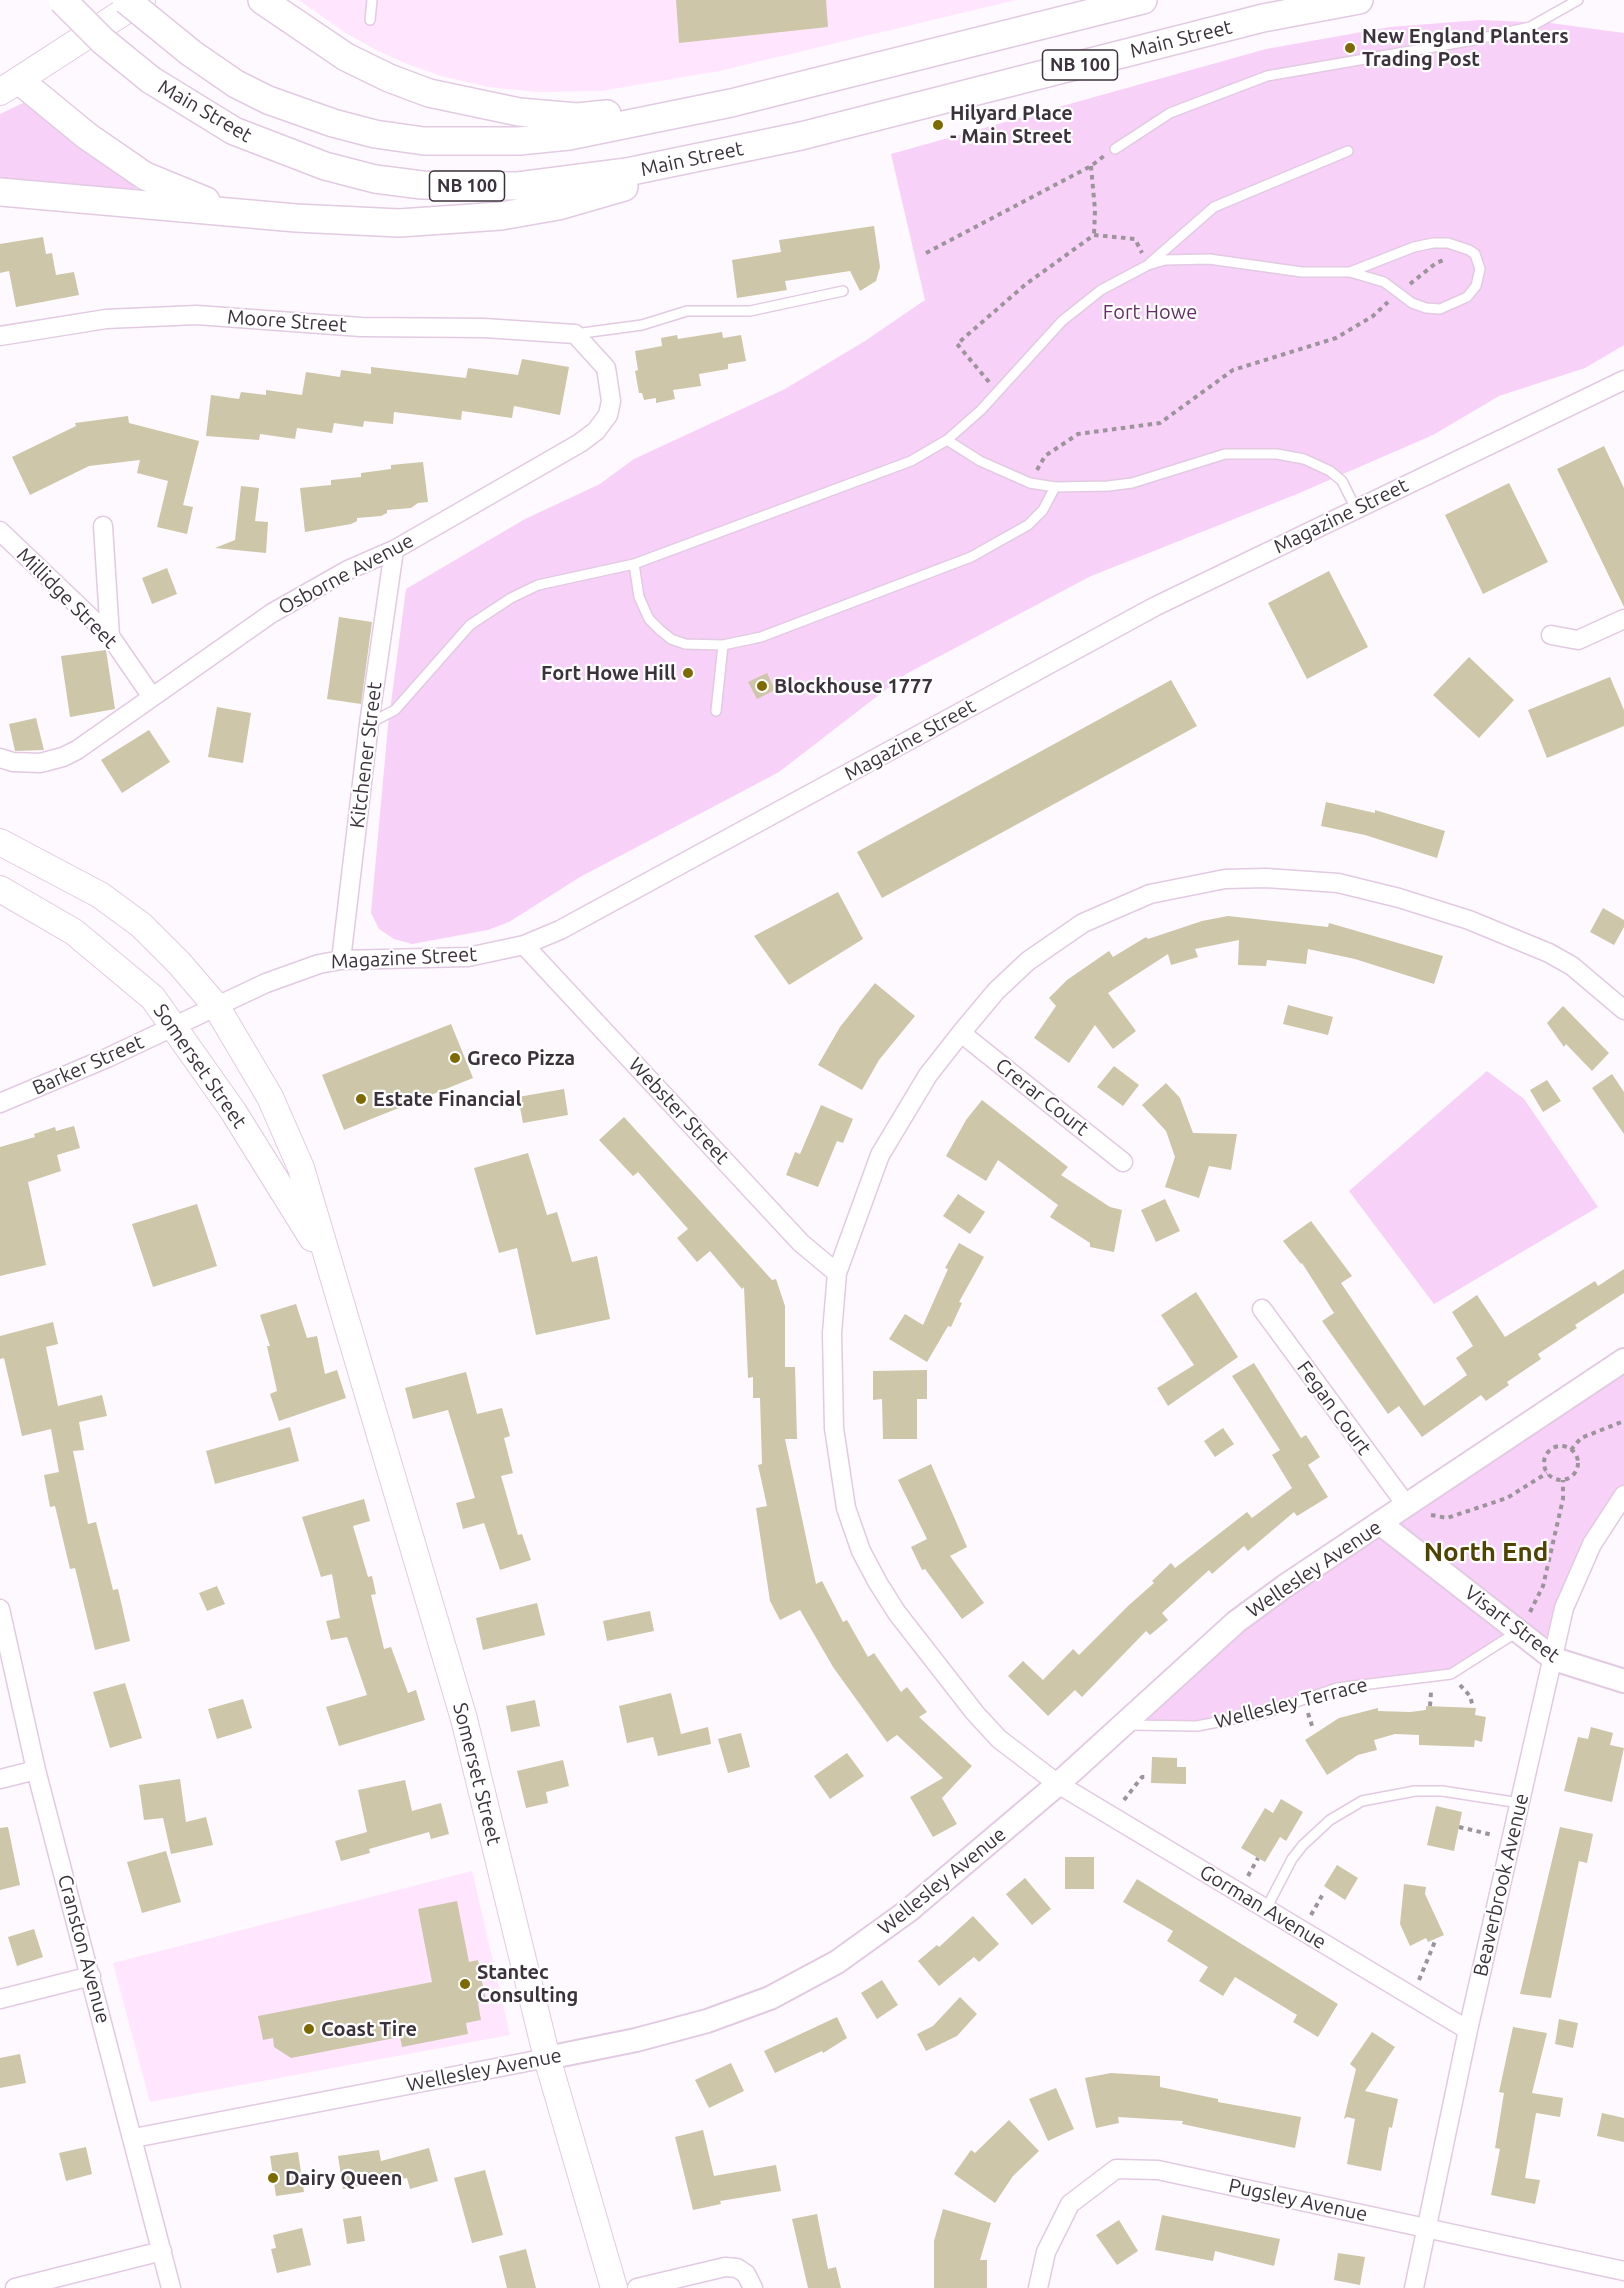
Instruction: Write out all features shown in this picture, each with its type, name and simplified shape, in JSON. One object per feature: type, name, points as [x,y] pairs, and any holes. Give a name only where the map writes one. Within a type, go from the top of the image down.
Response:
[{"type":"main road","name":"Main Street","points":[[62,0],[103,41],[151,80],[234,131],[281,151],[325,166],[375,179],[422,185],[518,186],[627,172],[801,136],[1263,18],[1359,0]]},
{"type":"main road","name":"Main Street","points":[[126,0],[191,54],[236,84],[300,112],[375,134],[424,141],[471,143],[569,136],[731,103],[1143,0]]},
{"type":"main road","points":[[142,0],[10,86],[145,176],[235,212]]},
{"type":"main road","points":[[262,0],[303,30],[389,78],[429,93],[481,105],[519,112],[577,117],[731,103]]},
{"type":"main road","points":[[0,192],[399,223],[501,216],[558,206],[801,136]]},
{"type":"main road","name":"Somerset Street","points":[[0,842],[100,895],[141,925],[179,963],[216,1006],[270,1097],[301,1168],[464,1719],[547,2058],[614,2288]]},
{"type":"main road","name":"Somerset Street","points":[[0,889],[74,932],[153,998],[233,1111],[328,1263]]},
{"type":"street","name":"Moore Street","points":[[0,336],[96,320],[197,315],[373,327],[484,328],[575,333]]},
{"type":"street","name":"Osborne Avenue","points":[[0,758],[26,763],[63,757],[272,613],[348,570],[394,550],[596,431],[608,415],[611,401],[606,368],[575,333]]},
{"type":"street","name":"Magazine Street","points":[[175,1026],[285,976],[319,964],[341,960],[442,959],[524,945],[595,912],[1156,606],[1624,380]]},
{"type":"street","points":[[103,526],[110,636]]},
{"type":"street","name":"Millidge Street","points":[[0,531],[110,636],[152,697]]},
{"type":"street","name":"Kitchener Street","points":[[341,960],[369,723],[394,550]]},
{"type":"street","points":[[1551,635],[1578,640],[1624,619]]},
{"type":"street","name":"Gorman Avenue","points":[[1468,2030],[1058,1784],[999,1739],[975,1713],[897,1613],[861,1551],[846,1508],[834,1428],[832,1333],[837,1273],[880,1155],[928,1075],[996,991],[1028,961],[1083,923],[1117,906],[1162,891],[1225,879],[1266,878],[1338,883],[1399,898],[1514,937],[1572,966],[1624,1010]]},
{"type":"street","name":"Webster Street","points":[[524,945],[801,1243],[837,1273]]},
{"type":"street","name":"Barker Street","points":[[0,1103],[175,1026]]},
{"type":"street","name":"Crerar Court","points":[[961,1033],[1123,1161]]},
{"type":"street","name":"Fegan Court","points":[[1262,1309],[1407,1506]]},
{"type":"street","name":"Wellesley Avenue","points":[[134,2138],[636,2040],[707,2021],[770,1998],[808,1979],[908,1911],[1058,1784],[1236,1622],[1285,1586],[1624,1360]]},
{"type":"street","name":"Beaverbrook Avenue","points":[[1414,2288],[1429,2228],[1468,2030],[1564,1608],[1577,1574],[1603,1524],[1624,1495]]},
{"type":"street","name":"Visart Street","points":[[1381,1524],[1554,1659],[1624,1681]]},
{"type":"street","name":"Cranston Avenue","points":[[0,1609],[36,1770],[134,2138],[171,2288]]},
{"type":"street","points":[[0,1779],[36,1770]]},
{"type":"street","points":[[0,1999],[91,1976]]},
{"type":"street","name":"Pugsley Avenue","points":[[1038,2288],[1046,2252],[1070,2204],[1116,2169],[1158,2170],[1624,2271]]},
{"type":"street","points":[[15,2288],[162,2251]]},
{"type":"street","points":[[637,2288],[725,2267],[737,2268],[746,2274],[753,2288]]},
{"type":"lane","points":[[370,20],[372,0]]},
{"type":"lane","points":[[1115,149],[1170,113],[1267,76],[1530,27],[1578,0]]},
{"type":"lane","points":[[1148,265],[1164,248],[1214,207],[1348,151]]},
{"type":"lane","points":[[369,723],[396,710],[444,652],[489,610],[538,585],[634,564],[911,460],[947,440],[997,392],[1062,321],[1101,290],[1148,265],[1175,259],[1209,259],[1302,272],[1350,272],[1384,282],[1398,293],[1426,308],[1440,309],[1461,300],[1476,286],[1480,269],[1475,254],[1469,250],[1449,243],[1433,243],[1414,247],[1350,272]]},
{"type":"lane","points":[[575,333],[642,325],[687,310],[750,311],[843,291]]},
{"type":"lane","points":[[947,440],[980,461],[1030,483],[1055,487],[1132,483],[1225,454],[1277,454],[1304,459],[1330,471],[1342,482],[1356,509]]},
{"type":"lane","points":[[634,564],[639,597],[649,619],[660,630],[671,639],[685,644],[704,647],[723,645],[761,637],[971,557],[1028,525],[1043,510],[1055,487]]},
{"type":"lane","points":[[716,711],[723,645]]},
{"type":"lane","name":"Wellesley Terrace","points":[[1123,1724],[1197,1726],[1264,1713],[1337,1688],[1451,1674],[1519,1630]]},
{"type":"lane","points":[[1266,1909],[1292,1859],[1303,1845],[1330,1820],[1362,1801],[1415,1791],[1442,1791],[1520,1803]]},
{"type":"path","points":[[926,253],[1091,166],[1115,149]]},
{"type":"path","points":[[1091,166],[1095,210],[1094,235]]},
{"type":"path","points":[[997,392],[957,344],[1026,285],[1094,235],[1135,239],[1148,265]]},
{"type":"path","points":[[1030,483],[1045,456],[1078,434],[1160,423],[1233,370],[1336,338],[1372,315],[1436,263],[1469,250]]},
{"type":"path","points":[[1571,1450],[1581,1438],[1624,1421]]},
{"type":"path","points":[[1560,1447],[1571,1450],[1578,1459],[1579,1465],[1574,1476],[1557,1480],[1548,1473],[1545,1462],[1549,1451],[1560,1447]]},
{"type":"path","points":[[1407,1506],[1438,1519],[1447,1518],[1513,1496],[1548,1473]]},
{"type":"path","points":[[1519,1630],[1543,1586],[1563,1499],[1563,1480]]},
{"type":"path","points":[[1451,1674],[1470,1696],[1473,1707]]},
{"type":"path","points":[[1111,1816],[1142,1777],[1148,1777]]},
{"type":"path","points":[[1459,1827],[1512,1839]]},
{"type":"path","points":[[1412,1996],[1436,1939]]},
{"type":"shaded area","points":[[299,0],[1016,0],[719,71],[601,91],[537,92],[488,87],[441,76],[407,64],[344,32]]},
{"type":"shaded area","points":[[472,1871],[510,2035],[150,2102],[113,1963]]},
{"type":"green space","name":"Fort Howe","points":[[1480,20],[1550,23],[1624,33],[1624,345],[1585,368],[1499,396],[1433,435],[1297,494],[1091,576],[906,674],[779,772],[580,877],[509,922],[488,930],[412,944],[394,939],[379,929],[371,913],[388,726],[406,589],[525,519],[600,484],[634,459],[785,389],[865,341],[925,300],[891,154],[1266,49],[1390,27]]},
{"type":"green space","points":[[25,102],[138,181],[134,192],[0,182],[0,114]]},
{"type":"green space","points":[[1487,1071],[1524,1099],[1598,1207],[1434,1304],[1349,1191]]},
{"type":"green space","points":[[1624,1360],[1624,1495],[1609,1515],[1554,1659],[1519,1630],[1451,1674],[1337,1688],[1264,1713],[1197,1726],[1123,1724],[1236,1622]]},
{"type":"building","points":[[676,0],[826,0],[828,27],[679,43]]},
{"type":"building","points":[[874,226],[880,267],[876,281],[860,291],[850,271],[785,281],[787,290],[737,298],[732,260],[781,252],[779,240]]},
{"type":"building","points":[[43,237],[46,254],[52,253],[56,275],[74,272],[79,295],[16,307],[9,271],[0,273],[0,244]]},
{"type":"building","points":[[722,332],[723,338],[741,335],[746,361],[728,364],[728,369],[699,374],[701,386],[673,390],[675,399],[656,403],[656,398],[644,400],[642,393],[639,393],[635,371],[638,370],[635,351],[662,346],[661,338],[677,335],[678,339]]},
{"type":"building","points":[[522,359],[569,367],[560,415],[514,406],[512,418],[462,411],[461,420],[394,412],[393,424],[364,421],[363,427],[334,423],[332,433],[297,428],[295,439],[260,434],[259,440],[206,436],[211,395],[239,399],[241,392],[266,395],[266,390],[302,395],[306,372],[340,377],[341,370],[371,374],[371,367],[466,378],[468,368],[518,375]]},
{"type":"building","points":[[128,416],[129,423],[199,441],[183,505],[193,507],[187,534],[157,527],[168,481],[137,473],[140,460],[89,466],[30,495],[12,457],[76,426],[75,423]]},
{"type":"building","points":[[1604,446],[1624,488],[1624,607],[1557,469]]},
{"type":"building","points":[[423,462],[428,502],[418,503],[411,508],[387,510],[387,513],[381,516],[357,518],[357,521],[351,524],[305,532],[300,488],[331,485],[331,480],[361,477],[361,473],[391,469],[391,465]]},
{"type":"building","points":[[1509,483],[1548,562],[1483,594],[1445,515]]},
{"type":"building","points":[[241,486],[259,488],[255,521],[268,522],[266,553],[215,548],[235,540]]},
{"type":"building","points":[[167,568],[177,594],[152,604],[142,578]]},
{"type":"building","points":[[1329,571],[1368,647],[1307,679],[1268,603]]},
{"type":"building","points":[[339,617],[372,622],[361,704],[327,699]]},
{"type":"building","points":[[106,650],[115,709],[70,717],[61,656]]},
{"type":"building","points":[[1469,657],[1514,700],[1479,738],[1433,695]]},
{"type":"building","name":"Blockhouse 1777","points":[[767,673],[775,690],[757,699],[748,682]]},
{"type":"building","points":[[1610,677],[1624,710],[1624,726],[1547,758],[1528,710]]},
{"type":"building","points":[[1171,680],[1197,726],[882,898],[857,852]]},
{"type":"building","points":[[217,707],[251,713],[243,763],[208,757]]},
{"type":"building","points":[[36,718],[44,750],[15,751],[9,724]]},
{"type":"building","points":[[149,730],[170,762],[122,793],[101,760]]},
{"type":"building","points":[[1326,802],[1375,813],[1375,810],[1445,831],[1437,858],[1365,835],[1321,826]]},
{"type":"building","points":[[838,892],[863,939],[789,985],[754,936]]},
{"type":"building","points":[[1603,908],[1624,920],[1624,927],[1614,945],[1590,932]]},
{"type":"building","points":[[1228,916],[1328,927],[1329,923],[1443,956],[1434,984],[1355,959],[1308,949],[1306,964],[1267,960],[1266,966],[1238,965],[1239,940],[1195,949],[1198,957],[1171,965],[1168,954],[1108,993],[1136,1031],[1113,1049],[1095,1025],[1069,1063],[1034,1038],[1056,1006],[1049,998],[1067,980],[1109,951],[1113,957],[1146,937],[1148,939],[1202,921]]},
{"type":"building","points":[[875,983],[915,1016],[879,1060],[862,1090],[818,1065],[840,1027]]},
{"type":"building","points":[[1288,1005],[1333,1017],[1328,1035],[1283,1024]]},
{"type":"building","points":[[1563,1006],[1609,1053],[1592,1071],[1566,1044],[1564,1047],[1547,1023]]},
{"type":"building","points":[[451,1024],[473,1078],[344,1130],[322,1075]]},
{"type":"building","points":[[1114,1066],[1139,1085],[1123,1106],[1097,1087]]},
{"type":"building","points":[[1612,1074],[1624,1092],[1624,1134],[1592,1088]]},
{"type":"building","points":[[1547,1080],[1561,1101],[1543,1112],[1530,1090]]},
{"type":"building","points":[[1166,1083],[1180,1098],[1193,1133],[1237,1134],[1231,1170],[1209,1166],[1199,1198],[1165,1187],[1175,1157],[1166,1131],[1142,1105]]},
{"type":"building","points":[[564,1089],[568,1115],[523,1123],[518,1097]]},
{"type":"building","points":[[982,1100],[1068,1167],[1061,1175],[1110,1207],[1122,1210],[1114,1252],[1090,1247],[1090,1243],[1050,1217],[1058,1205],[998,1160],[986,1181],[946,1156],[966,1120]]},
{"type":"building","points":[[821,1105],[853,1119],[843,1143],[837,1141],[818,1187],[786,1175],[795,1152],[800,1154]]},
{"type":"building","points":[[624,1117],[772,1280],[776,1279],[785,1306],[785,1367],[795,1367],[797,1439],[785,1439],[816,1584],[822,1581],[843,1622],[847,1620],[868,1657],[874,1653],[901,1692],[907,1687],[927,1712],[919,1717],[972,1766],[942,1798],[957,1824],[933,1837],[910,1797],[943,1778],[897,1735],[887,1742],[833,1667],[800,1610],[780,1620],[770,1601],[756,1508],[767,1506],[758,1465],[762,1464],[760,1398],[753,1398],[753,1377],[748,1378],[744,1287],[742,1289],[710,1251],[697,1262],[677,1238],[688,1229],[638,1172],[633,1176],[599,1140]]},
{"type":"building","points":[[74,1126],[80,1148],[57,1155],[61,1171],[28,1182],[46,1265],[0,1276],[0,1147],[35,1137],[34,1134],[55,1127],[56,1131]]},
{"type":"building","points":[[528,1153],[547,1215],[557,1212],[572,1262],[597,1256],[610,1319],[536,1335],[517,1248],[499,1253],[474,1168]]},
{"type":"building","points":[[958,1194],[985,1212],[970,1234],[943,1216]]},
{"type":"building","points":[[1165,1199],[1180,1231],[1156,1242],[1141,1210]]},
{"type":"building","points":[[197,1204],[217,1266],[153,1287],[132,1224]]},
{"type":"building","points":[[1311,1221],[1352,1276],[1341,1283],[1424,1406],[1467,1375],[1456,1358],[1473,1346],[1452,1312],[1477,1295],[1505,1337],[1595,1281],[1598,1286],[1624,1269],[1624,1293],[1575,1325],[1577,1328],[1538,1354],[1541,1359],[1507,1382],[1509,1385],[1486,1401],[1481,1395],[1422,1437],[1399,1406],[1388,1414],[1322,1321],[1334,1313],[1302,1263],[1283,1241]]},
{"type":"building","points":[[959,1243],[984,1257],[959,1302],[962,1303],[951,1327],[948,1326],[927,1362],[889,1339],[905,1314],[923,1325],[948,1269],[945,1268]]},
{"type":"building","points":[[1196,1292],[1238,1357],[1168,1406],[1157,1388],[1194,1365],[1161,1315]]},
{"type":"building","points":[[296,1304],[307,1338],[317,1336],[325,1374],[337,1370],[346,1398],[279,1421],[270,1394],[277,1391],[267,1346],[270,1346],[260,1315]]},
{"type":"building","points":[[53,1322],[58,1344],[46,1347],[58,1406],[102,1395],[107,1416],[79,1422],[84,1450],[73,1451],[88,1524],[96,1522],[113,1590],[118,1589],[130,1641],[95,1650],[75,1568],[70,1569],[55,1506],[50,1507],[44,1475],[59,1472],[51,1429],[22,1436],[4,1358],[0,1359],[0,1336]]},
{"type":"building","points":[[1254,1363],[1301,1438],[1306,1435],[1320,1457],[1308,1465],[1328,1497],[1297,1516],[1294,1512],[1248,1551],[1244,1546],[1212,1574],[1209,1570],[1162,1613],[1168,1620],[1150,1635],[1146,1631],[1082,1697],[1075,1690],[1048,1716],[1008,1676],[1023,1661],[1043,1680],[1073,1649],[1079,1655],[1154,1583],[1152,1581],[1171,1563],[1175,1568],[1247,1512],[1252,1518],[1292,1488],[1272,1455],[1280,1450],[1232,1376]]},
{"type":"building","points":[[927,1370],[927,1399],[917,1399],[917,1439],[883,1439],[882,1399],[873,1400],[873,1371]]},
{"type":"building","points":[[466,1372],[477,1414],[502,1408],[510,1436],[504,1438],[513,1473],[501,1476],[518,1535],[522,1534],[531,1560],[500,1570],[484,1523],[463,1529],[456,1503],[475,1498],[448,1410],[413,1419],[405,1388]]},
{"type":"building","points":[[290,1427],[299,1461],[215,1484],[206,1451]]},
{"type":"building","points":[[1223,1428],[1234,1444],[1215,1457],[1204,1441]]},
{"type":"building","points":[[931,1464],[967,1547],[950,1556],[984,1603],[962,1619],[925,1569],[922,1570],[911,1547],[927,1539],[898,1480]]},
{"type":"building","points":[[364,1499],[370,1521],[353,1526],[368,1577],[372,1576],[376,1594],[371,1595],[384,1649],[391,1647],[408,1693],[416,1690],[425,1720],[339,1746],[326,1707],[367,1695],[347,1637],[331,1640],[326,1621],[340,1618],[332,1574],[321,1577],[302,1517]]},
{"type":"building","points":[[217,1586],[225,1604],[207,1611],[199,1593]]},
{"type":"building","points":[[537,1603],[545,1635],[483,1650],[476,1618]]},
{"type":"building","points":[[650,1611],[654,1631],[607,1641],[603,1621]]},
{"type":"building","points":[[125,1683],[142,1738],[110,1748],[93,1692]]},
{"type":"building","points":[[671,1693],[681,1734],[708,1727],[711,1744],[658,1756],[653,1737],[627,1743],[619,1706]]},
{"type":"building","points":[[243,1699],[252,1728],[217,1739],[208,1709]]},
{"type":"building","points":[[535,1700],[540,1726],[511,1732],[506,1706]]},
{"type":"building","points":[[1426,1706],[1476,1708],[1475,1715],[1486,1717],[1482,1742],[1475,1740],[1474,1747],[1419,1745],[1419,1735],[1395,1734],[1374,1740],[1377,1750],[1358,1755],[1327,1775],[1305,1740],[1339,1718],[1378,1708],[1378,1711],[1410,1712],[1426,1710]]},
{"type":"building","points":[[1591,1727],[1613,1733],[1610,1745],[1624,1748],[1612,1802],[1564,1791],[1578,1737],[1588,1739]]},
{"type":"building","points":[[741,1733],[750,1767],[728,1773],[718,1739]]},
{"type":"building","points":[[847,1753],[864,1776],[830,1799],[814,1776]]},
{"type":"building","points":[[1152,1757],[1177,1758],[1177,1767],[1186,1767],[1186,1784],[1151,1783]]},
{"type":"building","points":[[563,1760],[569,1786],[546,1792],[548,1803],[526,1808],[517,1771]]},
{"type":"building","points":[[180,1779],[186,1822],[206,1817],[213,1845],[171,1854],[163,1818],[144,1820],[139,1785]]},
{"type":"building","points":[[405,1780],[412,1811],[441,1803],[449,1834],[431,1839],[429,1832],[369,1849],[370,1853],[341,1861],[335,1841],[367,1832],[358,1790]]},
{"type":"building","points":[[1281,1799],[1303,1812],[1286,1841],[1280,1837],[1265,1862],[1241,1848],[1265,1808],[1273,1813]]},
{"type":"building","points":[[1436,1806],[1462,1812],[1454,1851],[1427,1845]]},
{"type":"building","points":[[8,1827],[20,1885],[0,1890],[0,1828]]},
{"type":"building","points":[[1560,1827],[1593,1834],[1587,1863],[1579,1861],[1551,1998],[1520,1994]]},
{"type":"building","points":[[166,1851],[181,1902],[142,1913],[127,1862]]},
{"type":"building","points":[[1065,1857],[1094,1857],[1094,1889],[1065,1889]]},
{"type":"building","points":[[1337,1865],[1358,1878],[1345,1900],[1324,1886]]},
{"type":"building","points":[[1025,1878],[1051,1909],[1032,1925],[1006,1894]]},
{"type":"building","points":[[1137,1879],[1338,2004],[1318,2037],[1293,2022],[1297,2015],[1235,1977],[1223,1996],[1199,1981],[1208,1967],[1167,1941],[1173,1931],[1123,1902]]},
{"type":"building","points":[[1404,1884],[1426,1887],[1425,1894],[1444,1935],[1428,1942],[1426,1938],[1410,1946],[1400,1924]]},
{"type":"building","points":[[457,1901],[469,1962],[478,1960],[486,2002],[478,2003],[481,2020],[466,2023],[468,2034],[402,2047],[400,2037],[291,2058],[274,2047],[273,2038],[263,2040],[258,2016],[432,1982],[418,1909]]},
{"type":"building","points":[[973,1916],[999,1944],[979,1962],[974,1957],[939,1986],[918,1961],[937,1945],[939,1947]]},
{"type":"building","points":[[34,1929],[43,1957],[17,1966],[8,1937]]},
{"type":"building","points":[[882,1980],[898,2005],[877,2019],[861,1993]]},
{"type":"building","points":[[960,1997],[977,2014],[957,2036],[926,2051],[917,2034],[933,2026]]},
{"type":"building","points":[[837,2017],[847,2038],[823,2053],[822,2051],[775,2073],[764,2051]]},
{"type":"building","points":[[1559,2019],[1578,2023],[1573,2048],[1555,2044]]},
{"type":"building","points":[[1513,2027],[1547,2033],[1532,2093],[1563,2098],[1560,2117],[1536,2113],[1525,2178],[1540,2180],[1535,2204],[1491,2195],[1500,2149],[1495,2148],[1504,2093],[1499,2092]]},
{"type":"building","points":[[1372,2032],[1395,2047],[1365,2091],[1398,2099],[1392,2128],[1389,2127],[1381,2171],[1347,2164],[1355,2119],[1347,2117],[1344,2119],[1356,2069],[1350,2064]]},
{"type":"building","points":[[20,2054],[26,2083],[0,2088],[0,2058]]},
{"type":"building","points":[[731,2063],[744,2091],[709,2108],[695,2080]]},
{"type":"building","points":[[1111,2073],[1160,2076],[1160,2087],[1218,2099],[1218,2102],[1301,2117],[1295,2148],[1182,2124],[1183,2121],[1118,2117],[1119,2123],[1096,2128],[1085,2078]]},
{"type":"building","points":[[1056,2088],[1074,2129],[1048,2141],[1029,2099]]},
{"type":"building","points":[[1602,2113],[1624,2118],[1624,2142],[1597,2136]]},
{"type":"building","points":[[1009,2120],[1039,2151],[1013,2176],[995,2203],[954,2174],[971,2150],[975,2153]]},
{"type":"building","points":[[703,2130],[714,2176],[776,2165],[781,2191],[720,2201],[721,2204],[693,2210],[675,2137]]},
{"type":"building","points":[[86,2147],[92,2174],[66,2181],[59,2153]]},
{"type":"building","points":[[429,2148],[438,2181],[410,2189],[407,2178],[343,2189],[338,2156],[379,2150],[381,2161]]},
{"type":"building","points":[[298,2152],[304,2192],[276,2196],[270,2156]]},
{"type":"building","points":[[485,2170],[503,2235],[472,2243],[454,2178]]},
{"type":"building","points":[[943,2209],[991,2223],[980,2260],[987,2260],[987,2288],[934,2288],[934,2241]]},
{"type":"building","points":[[817,2214],[828,2269],[836,2267],[841,2288],[808,2288],[792,2219]]},
{"type":"building","points":[[1162,2215],[1280,2239],[1274,2266],[1215,2251],[1213,2261],[1155,2250]]},
{"type":"building","points":[[361,2216],[365,2241],[347,2244],[343,2219]]},
{"type":"building","points":[[1119,2220],[1138,2251],[1117,2265],[1096,2235]]},
{"type":"building","points":[[302,2228],[311,2265],[277,2273],[271,2249],[276,2248],[273,2235]]},
{"type":"building","points":[[526,2249],[536,2288],[507,2288],[499,2256]]},
{"type":"building","points":[[1338,2253],[1365,2257],[1360,2285],[1334,2280]]},
{"type":"place","name":"New England Planters Trading Post","points":[[1350,48]]},
{"type":"place","name":"Hilyard Place - Main Street","points":[[938,125]]},
{"type":"place","name":"Fort Howe Hill","points":[[688,673]]},
{"type":"place","name":"Blockhouse 1777","points":[[762,686]]},
{"type":"place","name":"Greco Pizza","points":[[455,1058]]},
{"type":"place","name":"Estate Financial","points":[[361,1099]]},
{"type":"place","name":"Stantec Consulting","points":[[465,1984]]},
{"type":"place","name":"Coast Tire","points":[[309,2029]]},
{"type":"place","name":"Dairy Queen","points":[[273,2178]]},
{"type":"district","name":"North End","points":[[1486,1552]]}]
